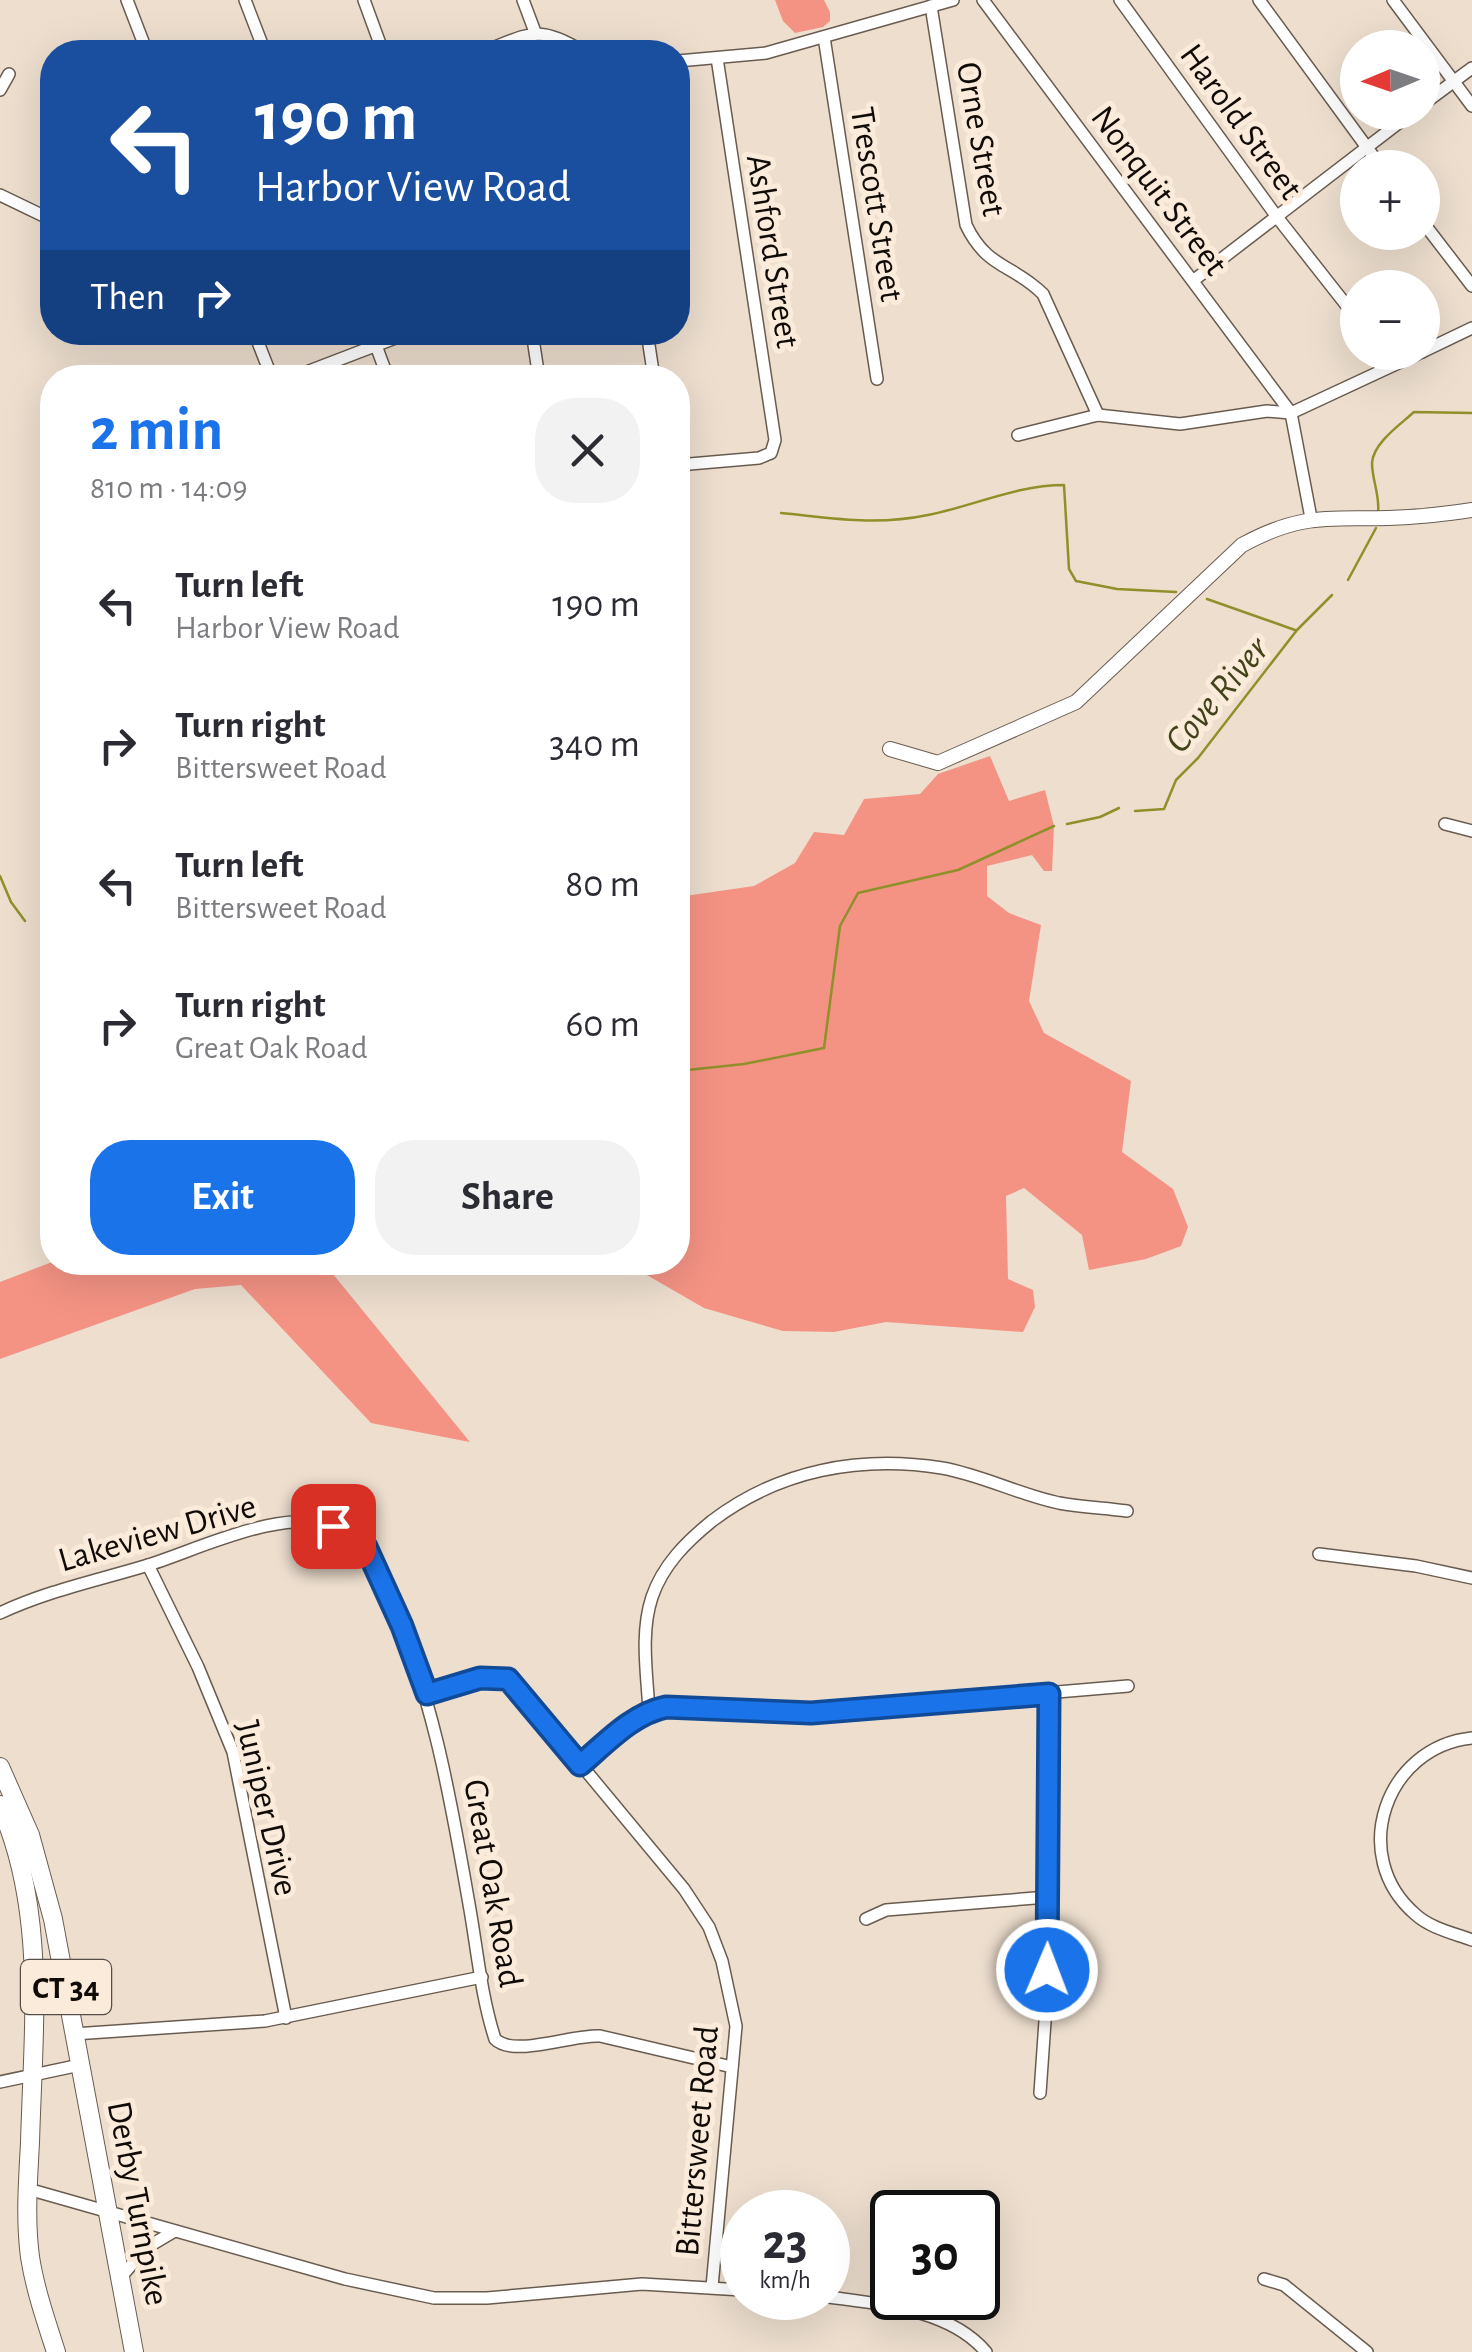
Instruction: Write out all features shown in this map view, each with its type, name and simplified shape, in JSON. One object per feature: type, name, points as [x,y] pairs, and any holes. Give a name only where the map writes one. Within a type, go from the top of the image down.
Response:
[{"type":"highway","name":"Derby Turnpike","points":[[0,1768],[14,1794],[44,1877],[134,2352]]},
{"type":"highway","name":"CT 34","points":[[0,1805],[20,1862],[30,1916],[30,2256],[56,2352]]},
{"type":"street","points":[[127,0],[142,40]]},
{"type":"street","points":[[244,0],[260,40]]},
{"type":"street","points":[[364,0],[379,40]]},
{"type":"street","points":[[523,0],[535,32]]},
{"type":"street","points":[[690,60],[766,53],[953,0]]},
{"type":"street","name":"Nonquit Street","points":[[984,0],[1292,413]]},
{"type":"street","name":"Harold Street","points":[[1120,0],[1340,297]]},
{"type":"street","points":[[1260,0],[1368,150]]},
{"type":"street","points":[[1394,0],[1472,106]]},
{"type":"street","name":"Orne Street","points":[[931,6],[966,225],[982,252],[1043,294],[1098,415]]},
{"type":"street","points":[[515,40],[535,32],[563,40]]},
{"type":"street","name":"Trescott Street","points":[[824,37],[877,379]]},
{"type":"street","name":"Ashford Street","points":[[690,464],[759,458],[771,453],[775,440],[717,58]]},
{"type":"street","points":[[1440,92],[1472,68]]},
{"type":"street","points":[[0,90],[8,74]]},
{"type":"street","points":[[1194,280],[1389,130]]},
{"type":"street","points":[[0,195],[40,214]]},
{"type":"street","points":[[1440,244],[1472,286]]},
{"type":"street","points":[[1440,343],[1472,328]]},
{"type":"street","points":[[325,365],[376,346],[383,365]]},
{"type":"street","points":[[1018,435],[1098,415],[1180,424],[1267,411],[1292,413],[1384,370]]},
{"type":"street","points":[[1292,413],[1311,518]]},
{"type":"street","points":[[890,749],[938,763],[1076,702],[1242,545],[1275,527],[1311,518],[1407,518],[1472,510]]},
{"type":"street","points":[[1445,824],[1472,831]]},
{"type":"street","points":[[648,1710],[645,1634],[651,1598],[667,1564],[698,1532],[733,1505],[787,1478],[872,1463],[944,1468],[1059,1503],[1127,1511]]},
{"type":"street","name":"Lakeview Drive","points":[[0,1613],[41,1594],[148,1565],[216,1539],[308,1523],[333,1526]]},
{"type":"street","name":"Great Oak Road","points":[[333,1526],[352,1532],[366,1547],[427,1694],[445,1766],[494,2035],[505,2046],[517,2047],[600,2036],[732,2068]]},
{"type":"street","points":[[1319,1554],[1416,1566],[1472,1578]]},
{"type":"street","name":"Juniper Drive","points":[[148,1565],[198,1667],[233,1752],[286,2018]]},
{"type":"street","name":"Bittersweet Road","points":[[427,1694],[480,1678],[508,1679],[684,1888],[709,1927],[734,2008],[712,2287]]},
{"type":"street","points":[[580,1765],[648,1710],[666,1707],[811,1713],[1128,1686]]},
{"type":"street","points":[[1040,2093],[1046,2007],[1049,1694]]},
{"type":"street","points":[[1472,1738],[1440,1746],[1404,1773],[1386,1803],[1379,1838],[1388,1879],[1416,1915],[1472,1940]]},
{"type":"street","points":[[866,1919],[886,1910],[1048,1896]]},
{"type":"street","points":[[74,2034],[286,2018],[482,1977]]},
{"type":"street","name":"Derby Turnpike","points":[[0,2082],[80,2065]]},
{"type":"street","points":[[28,2189],[355,2282],[434,2298],[488,2298],[618,2284],[720,2288]]},
{"type":"street","points":[[121,2278],[146,2248],[174,2232]]},
{"type":"street","points":[[1264,2279],[1284,2286],[1367,2352]]},
{"type":"street","points":[[850,2300],[937,2320],[964,2332],[986,2352]]},
{"type":"shaded area","points":[[775,0],[824,0],[830,21],[823,27],[795,33],[783,21]]},
{"type":"shaded area","points":[[990,756],[1009,801],[1045,790],[1054,826],[1052,871],[1044,871],[1032,855],[987,866],[987,896],[1009,913],[1041,925],[1029,1001],[1044,1033],[1131,1081],[1122,1152],[1173,1189],[1188,1227],[1181,1246],[1146,1259],[1089,1270],[1082,1235],[1024,1188],[1006,1196],[1008,1279],[1033,1290],[1035,1307],[1023,1332],[886,1322],[834,1332],[783,1331],[704,1308],[647,1275],[690,1275],[690,895],[754,886],[795,863],[814,832],[844,835],[864,799],[920,794],[938,774]]},
{"type":"shaded area","points":[[40,1267],[40,1275],[334,1275],[470,1442],[371,1423],[241,1285],[195,1289],[0,1359],[0,1282]]},
{"type":"waterway","name":"Cove River","points":[[1378,512],[1372,463],[1388,434],[1414,412],[1472,413]]},
{"type":"waterway","points":[[781,513],[890,520],[945,511],[1029,488],[1064,485],[1069,569],[1076,581],[1117,589],[1176,592]]},
{"type":"waterway","name":"Cove River","points":[[1348,580],[1376,528]]},
{"type":"waterway","name":"Cove River","points":[[1135,811],[1164,809],[1176,780],[1198,758],[1297,630],[1332,595]]},
{"type":"waterway","points":[[1207,599],[1295,630]]},
{"type":"waterway","name":"Cove River","points":[[1067,824],[1100,817],[1119,808]]},
{"type":"waterway","name":"Cove River","points":[[690,1070],[824,1048],[840,926],[858,893],[958,870],[1054,826]]},
{"type":"waterway","name":"Cove River","points":[[0,876],[11,902],[25,921]]},
{"type":"route","points":[[333,1526],[352,1532],[366,1547],[427,1694],[480,1678],[508,1679],[580,1765],[636,1718],[648,1710],[666,1707],[811,1713],[1049,1694],[1047,1970]]}]
